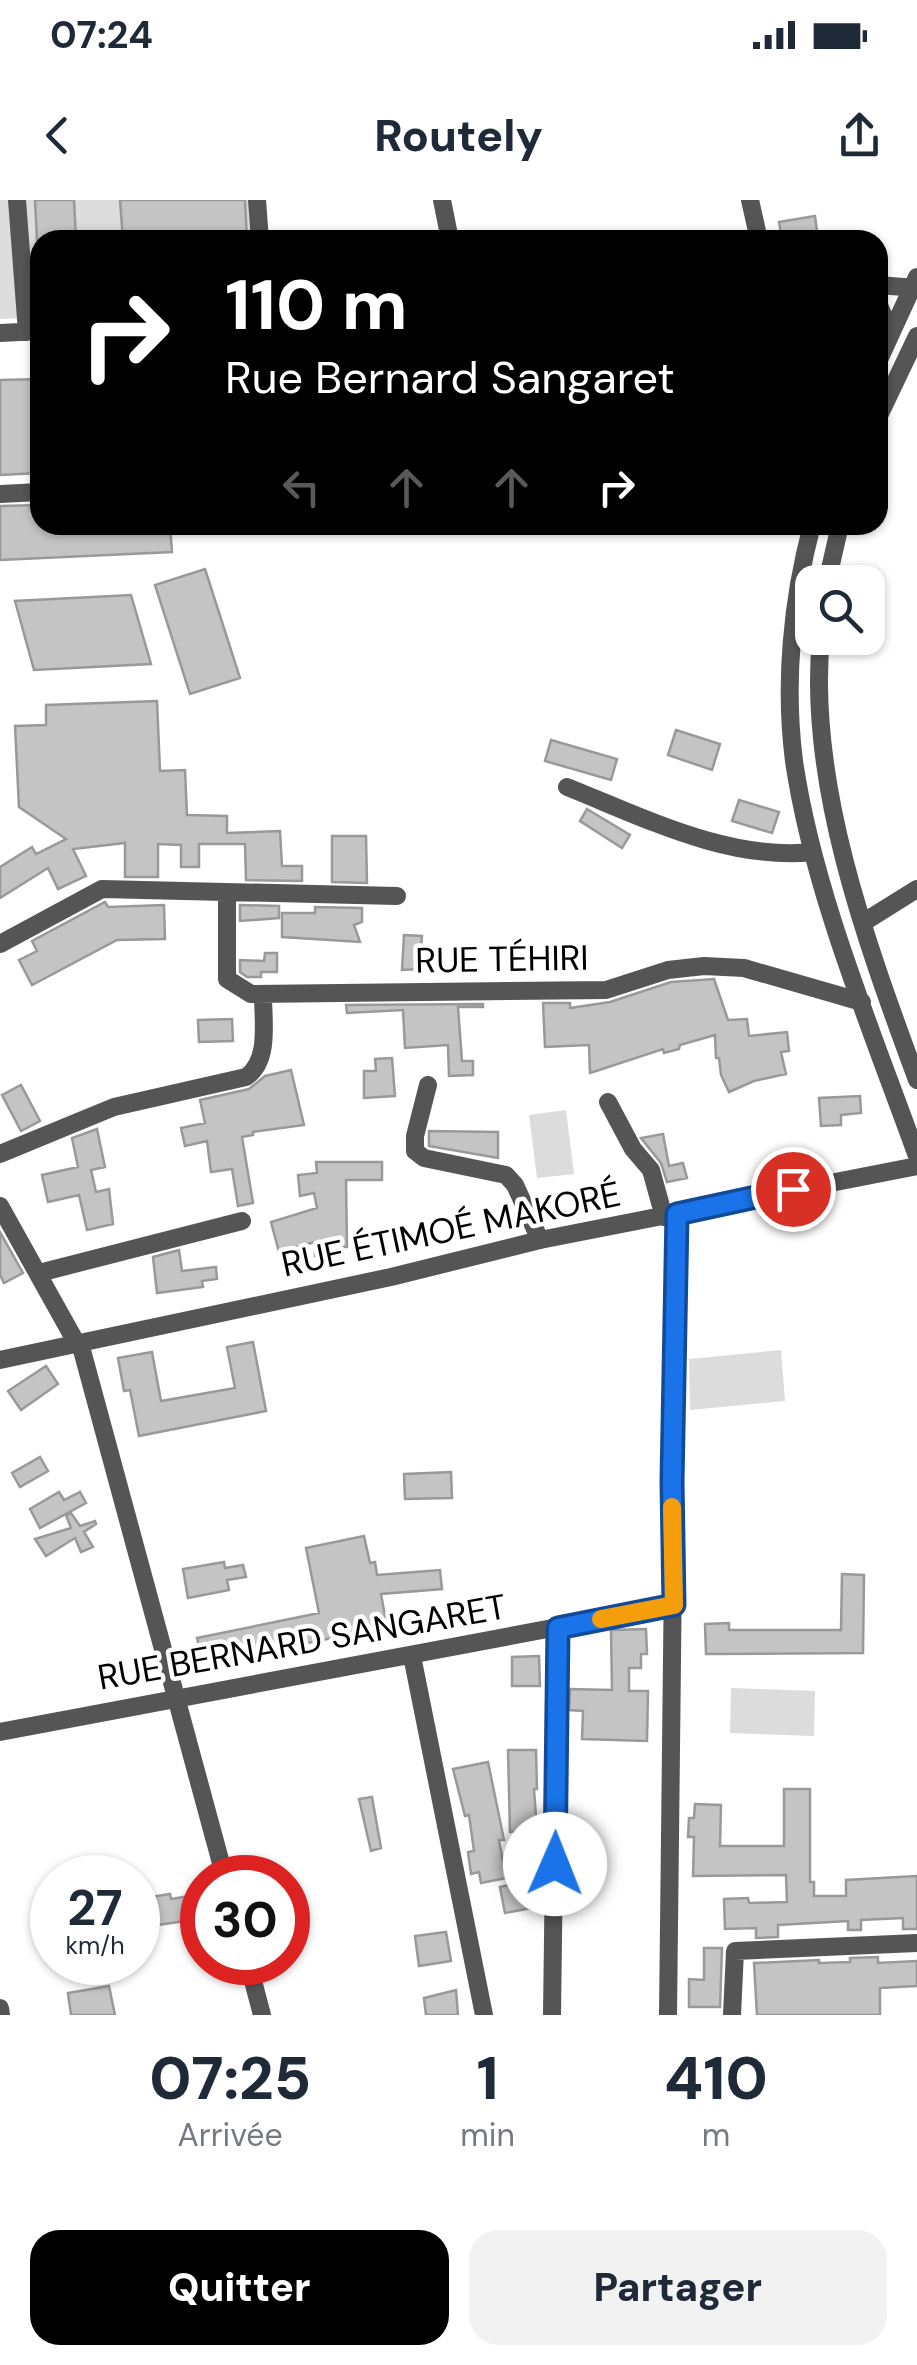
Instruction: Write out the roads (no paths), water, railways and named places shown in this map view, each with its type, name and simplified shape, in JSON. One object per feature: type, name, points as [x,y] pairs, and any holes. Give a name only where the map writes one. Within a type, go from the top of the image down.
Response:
[{"type":"street","points":[[18,200],[30,299]]},
{"type":"street","points":[[258,200],[260,230]]},
{"type":"street","points":[[442,200],[448,230]]},
{"type":"street","points":[[750,200],[757,230]]},
{"type":"street","points":[[888,285],[915,284]]},
{"type":"street","points":[[888,338],[915,284]]},
{"type":"street","points":[[888,328],[890,333]]},
{"type":"street","points":[[0,333],[30,332]]},
{"type":"street","points":[[888,397],[917,336]]},
{"type":"street","points":[[0,494],[30,492]]},
{"type":"street","points":[[810,535],[796,590],[791,699],[794,756],[813,852],[917,1156]]},
{"type":"street","points":[[831,565],[838,535]]},
{"type":"street","points":[[821,655],[824,761],[834,821],[917,1080]]},
{"type":"street","points":[[567,787],[679,831],[738,848],[784,855],[813,852]]},
{"type":"street","points":[[0,944],[102,889],[397,896]]},
{"type":"street","points":[[864,922],[917,889]]},
{"type":"street","points":[[0,1154],[114,1107],[246,1077],[257,1070],[262,1059],[263,995],[252,994],[226,979],[227,892]]},
{"type":"street","name":"RUE TÉHIRI","points":[[263,995],[606,990],[668,970],[704,966],[744,968],[862,1002]]},
{"type":"street","points":[[428,1085],[415,1151],[424,1158],[506,1175],[515,1185],[540,1240]]},
{"type":"street","points":[[608,1102],[633,1148],[651,1170],[671,1215],[674,1605],[668,2015]]},
{"type":"street","name":"RUE ÉTIMOÉ MAKORÉ","points":[[0,1360],[540,1240],[917,1166]]},
{"type":"street","points":[[0,1206],[78,1343],[218,1855]]},
{"type":"street","points":[[39,1273],[242,1221]]},
{"type":"street","name":"RUE BERNARD SANGARET","points":[[0,1732],[674,1605]]},
{"type":"street","points":[[552,2015],[558,1628]]},
{"type":"street","points":[[412,1656],[484,2015]]},
{"type":"street","points":[[732,2015],[735,1951],[917,1943]]},
{"type":"street","points":[[254,1985],[262,2015]]}]
